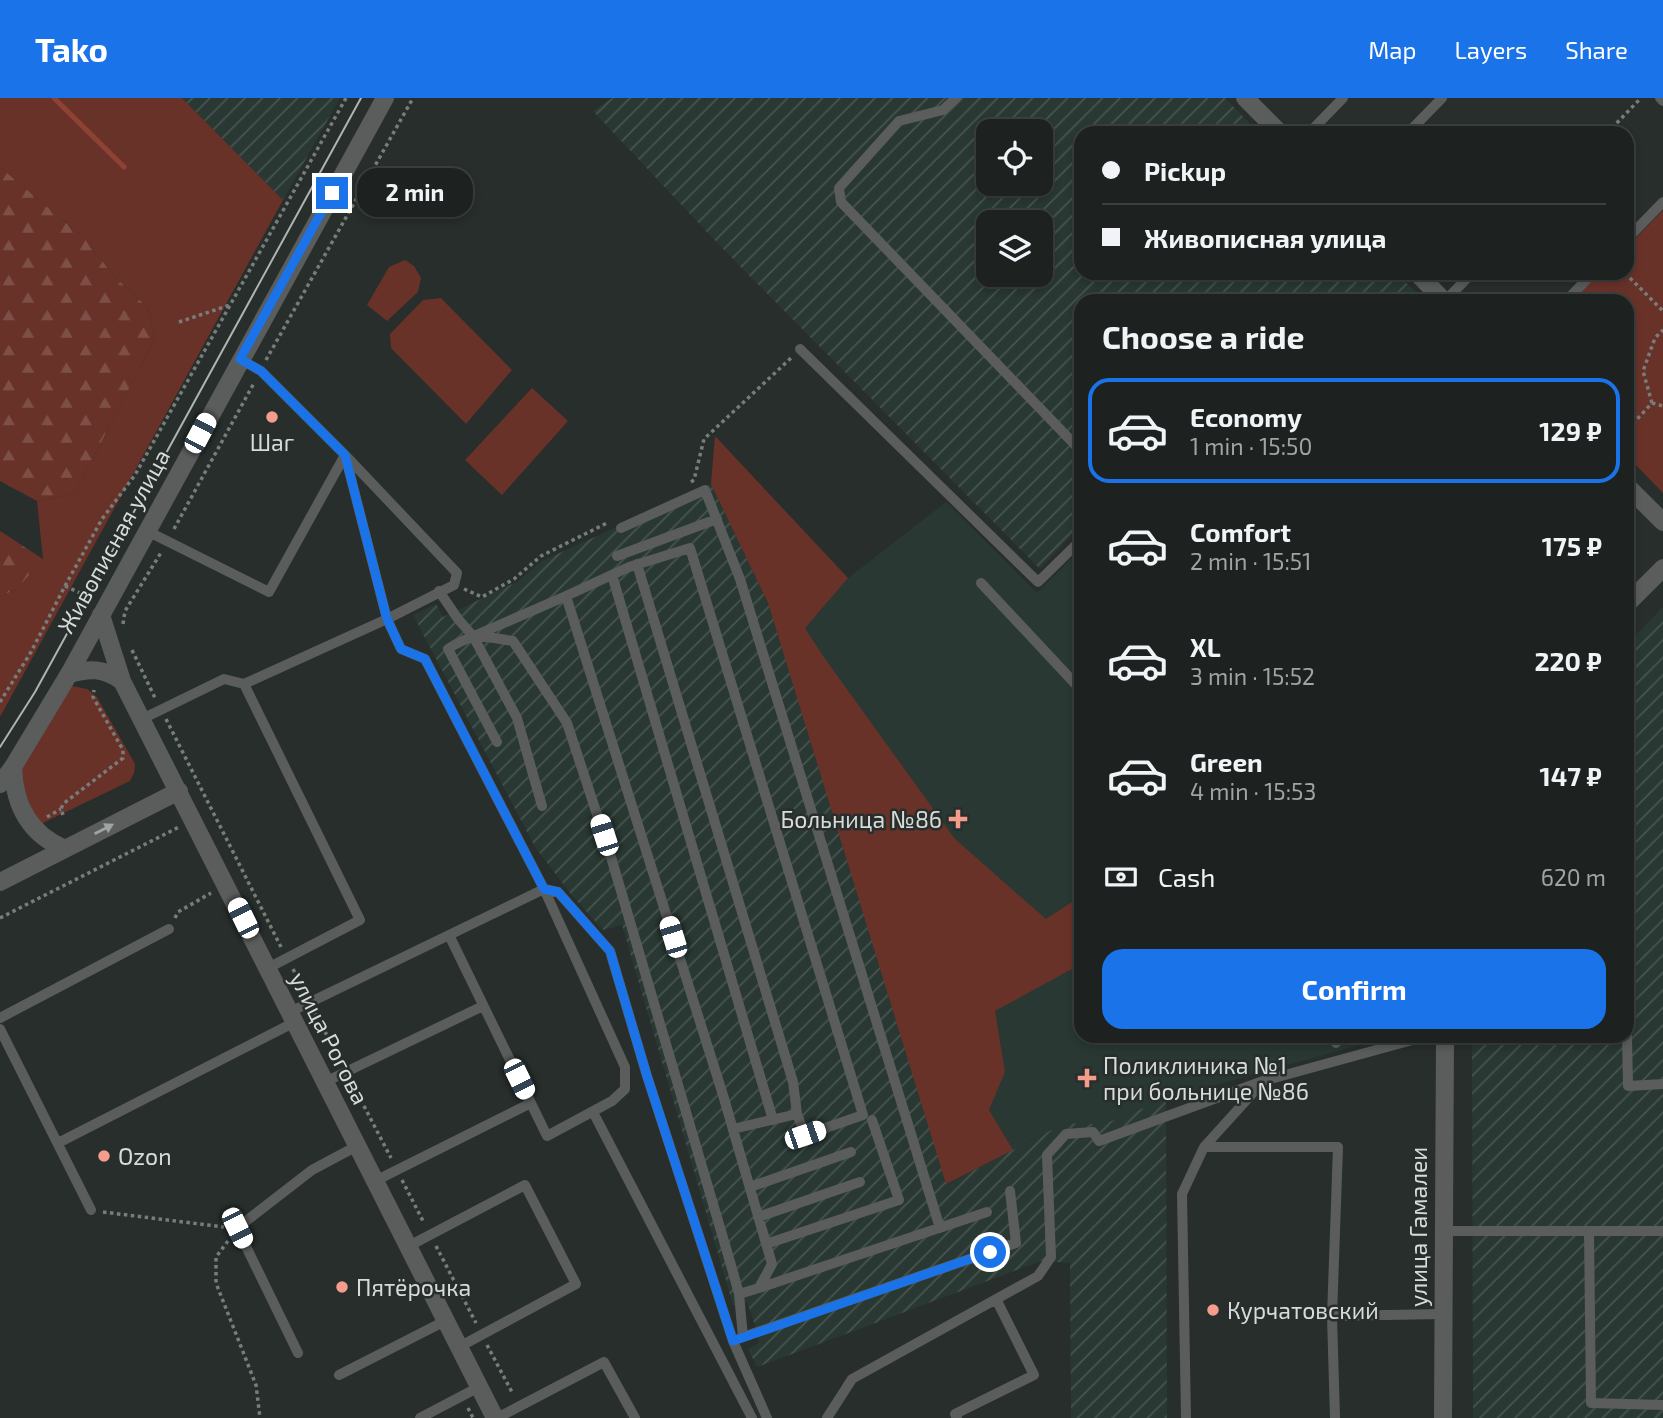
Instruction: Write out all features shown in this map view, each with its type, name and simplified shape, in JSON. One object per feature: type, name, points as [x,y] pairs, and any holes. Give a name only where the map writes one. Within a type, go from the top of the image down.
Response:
[{"type":"street","name":"Живописная улица","points":[[0,784],[69,674],[385,98]]},
{"type":"street","points":[[1245,98],[1273,126]]},
{"type":"street","points":[[1424,280],[1437,294]]},
{"type":"street","points":[[1634,493],[1663,522]]},
{"type":"street","points":[[1634,597],[1663,568]]},
{"type":"street","name":"улица Рогова","points":[[103,610],[122,681],[496,1418]]},
{"type":"street","points":[[69,674],[97,668],[110,672],[122,681]]},
{"type":"street","points":[[13,767],[15,792],[32,827],[47,842],[65,849]]},
{"type":"street","points":[[0,882],[179,791]]},
{"type":"street","name":"улица Гамалеи","points":[[1443,1043],[1443,1418]]},
{"type":"lane","points":[[956,98],[943,110],[899,121],[839,188],[841,202],[1074,444]]},
{"type":"lane","points":[[1316,126],[1343,98]]},
{"type":"lane","points":[[1415,126],[1442,98]]},
{"type":"lane","points":[[1634,232],[1663,202]]},
{"type":"lane","points":[[1451,294],[1465,280]]},
{"type":"lane","points":[[1573,294],[1586,280]]},
{"type":"lane","points":[[800,349],[1038,582],[1074,547]]},
{"type":"lane","points":[[142,719],[224,679],[244,684],[387,619],[454,585],[457,573],[261,371],[240,359]]},
{"type":"lane","points":[[147,531],[269,592],[345,455]]},
{"type":"lane","points":[[345,455],[387,619],[401,649],[425,659],[544,889],[625,1067],[625,1089],[612,1101],[547,1136],[449,935]]},
{"type":"lane","points":[[621,528],[705,490],[740,579],[940,1228]]},
{"type":"lane","points":[[617,556],[717,519]]},
{"type":"lane","points":[[496,742],[448,649],[463,639],[637,564],[690,548],[863,1115],[805,1135],[797,1114],[793,1082],[637,564]]},
{"type":"lane","points":[[612,575],[773,1120]]},
{"type":"lane","points":[[981,583],[1074,682]]},
{"type":"lane","points":[[439,591],[473,636],[517,718],[542,806]]},
{"type":"lane","points":[[566,596],[733,1129],[772,1264],[759,1288]]},
{"type":"lane","points":[[473,636],[513,641],[567,723],[611,857],[739,1294],[738,1339]]},
{"type":"lane","points":[[244,684],[360,920],[268,968]]},
{"type":"lane","points":[[58,1143],[292,1017],[310,1002],[544,889],[558,892],[610,951],[647,1076],[767,1418]]},
{"type":"lane","points":[[0,1018],[169,929]]},
{"type":"lane","points":[[325,1082],[483,1006]]},
{"type":"lane","points":[[0,1029],[91,1210]]},
{"type":"lane","points":[[827,1418],[852,1379],[1038,1276],[1051,1257],[1047,1155],[1066,1133],[1093,1132],[1099,1140],[1263,1081],[1401,1043]]},
{"type":"lane","points":[[1627,1043],[1628,1086],[1663,1084]]},
{"type":"lane","points":[[1186,1418],[1182,1194],[1205,1147],[1263,1081]]},
{"type":"lane","points":[[375,1181],[531,1103]]},
{"type":"lane","points":[[593,1112],[752,1418]]},
{"type":"lane","points":[[733,1129],[797,1114]]},
{"type":"lane","points":[[766,1244],[899,1200],[872,1120]]},
{"type":"lane","points":[[298,1353],[237,1228],[312,1170],[357,1146]]},
{"type":"lane","points":[[1205,1147],[1338,1147],[1332,1316],[1335,1418]]},
{"type":"lane","points":[[750,1187],[851,1152]]},
{"type":"lane","points":[[758,1217],[860,1182]]},
{"type":"lane","points":[[408,1247],[525,1185],[576,1284],[459,1347]]},
{"type":"lane","points":[[738,1339],[1016,1243],[1010,1191]]},
{"type":"lane","points":[[739,1294],[987,1212]]},
{"type":"lane","points":[[1442,1231],[1663,1231]]},
{"type":"lane","points":[[1589,1231],[1591,1403],[1663,1405]]},
{"type":"lane","points":[[957,1418],[955,1414],[1034,1375],[996,1299]]},
{"type":"lane","points":[[1332,1316],[1443,1314]]},
{"type":"lane","points":[[339,1375],[445,1321]]},
{"type":"lane","points":[[496,1418],[604,1362],[635,1418]]},
{"type":"lane","points":[[420,1418],[480,1387]]},
{"type":"path","points":[[0,702],[31,652],[102,519],[135,475],[346,98]]},
{"type":"path","points":[[1614,126],[1641,98]]},
{"type":"path","points":[[1632,280],[1663,311]]},
{"type":"path","points":[[179,323],[230,305]]},
{"type":"path","points":[[1652,403],[1643,371],[1655,338],[1663,330]]},
{"type":"path","points":[[682,486],[694,480],[704,439],[800,349]]},
{"type":"path","points":[[1652,403],[1663,406]]},
{"type":"path","points":[[1634,422],[1652,403]]},
{"type":"path","points":[[454,585],[482,597],[514,579],[541,556],[611,521]]},
{"type":"path","points":[[65,586],[103,610]]},
{"type":"path","points":[[127,641],[287,958],[519,1406]]},
{"type":"path","points":[[39,821],[61,809],[63,804],[123,758],[122,750],[93,697],[94,690]]},
{"type":"path","points":[[61,809],[63,815]]},
{"type":"path","points":[[0,918],[182,825]]},
{"type":"path","points":[[169,929],[178,912],[217,890]]},
{"type":"path","points":[[91,1210],[237,1228],[216,1257],[216,1283],[256,1385],[260,1418]]},
{"type":"shaded area","points":[[182,98],[340,98],[283,200]]},
{"type":"shaded area","points":[[612,98],[1225,98],[1252,126],[1074,126],[1074,280],[1404,280],[1417,294],[1074,294],[1074,533],[1040,569],[722,248],[593,111]]},
{"type":"shaded area","points":[[711,484],[768,603],[947,1184],[1065,1123],[1104,1124],[1166,1099],[1167,1418],[1071,1418],[1070,1263],[1041,1261],[757,1367],[748,1349],[759,1343],[754,1322],[747,1302],[733,1305],[622,925],[603,930],[535,847],[413,615],[436,604],[443,617],[517,582],[542,561]]},
{"type":"shaded area","name":"Больница №86","points":[[946,502],[1037,593],[1074,556],[1074,1043],[1366,1043],[1166,1099],[1104,1124],[1065,1123],[946,1184],[768,603],[848,578]]},
{"type":"shaded area","points":[[1663,607],[1663,1418],[1473,1418],[1472,1043],[1634,1043],[1634,637]]},
{"type":"green space","points":[[0,98],[182,98],[283,200],[0,717],[0,597],[18,588],[43,559],[37,501],[75,493],[155,338],[148,308],[114,276],[84,238],[0,167]]},
{"type":"green space","points":[[0,167],[84,238],[114,276],[148,308],[155,338],[75,493],[37,501],[0,481]]},
{"type":"green space","points":[[1663,210],[1663,493],[1634,463],[1634,294],[1579,294],[1593,280],[1634,280],[1634,240]]},
{"type":"green space","points":[[405,260],[414,266],[421,278],[418,292],[387,321],[367,305],[389,267]]},
{"type":"green space","points":[[441,298],[512,370],[466,424],[391,348],[390,334],[423,300]]},
{"type":"green space","points":[[532,388],[568,421],[502,495],[465,460]]},
{"type":"green space","points":[[715,436],[848,578],[805,628],[955,839],[1046,919],[1074,901],[1074,968],[995,1011],[1005,1072],[989,1110],[1013,1150],[946,1184],[768,603],[711,484]]},
{"type":"green space","points":[[0,531],[43,559],[18,588],[0,597]]},
{"type":"green space","points":[[72,686],[87,689],[97,697],[135,764],[134,773],[130,781],[43,823],[37,822],[19,777],[20,770]]},
{"type":"waterway","points":[[54,98],[124,167]]},
{"type":"tram line","points":[[0,747],[35,692],[361,98]]},
{"type":"place","name":"Шаг","points":[[272,417]]},
{"type":"place","name":"Больница №86","points":[[958,819]]},
{"type":"place","name":"Поликлиника №1 при больнице №86","points":[[1087,1078]]},
{"type":"place","name":"Ozon","points":[[104,1156]]},
{"type":"place","name":"Пятёрочка","points":[[342,1287]]},
{"type":"place","name":"Курчатовский","points":[[1213,1310]]},
{"type":"route","points":[[332,193],[240,359],[261,371],[345,455],[387,619],[401,649],[425,659],[544,889],[558,892],[610,951],[647,1076],[733,1341],[990,1252]]}]
